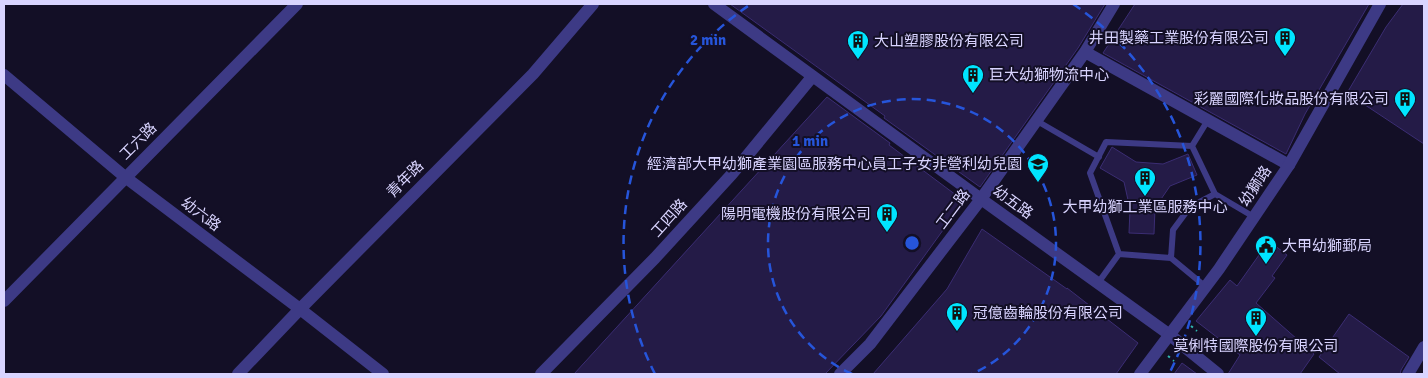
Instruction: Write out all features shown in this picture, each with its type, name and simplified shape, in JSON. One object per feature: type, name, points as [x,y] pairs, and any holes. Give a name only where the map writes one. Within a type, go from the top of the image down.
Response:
[{"type":"street","name":"工六路","points":[[4,301],[297,4]]},
{"type":"street","name":"青年路","points":[[238,374],[533,74],[592,4]]},
{"type":"street","name":"幼五路","points":[[714,4],[812,77],[1170,335],[1218,374]]},
{"type":"street","name":"工二路","points":[[840,374],[870,344],[981,199],[1085,52],[1114,4]]},
{"type":"street","name":"幼獅路","points":[[1140,374],[1206,287],[1289,165],[1380,4]]},
{"type":"street","points":[[1085,52],[1289,165]]},
{"type":"street","name":"幼六路","points":[[4,76],[125,177],[383,374]]},
{"type":"street","name":"工四路","points":[[541,374],[655,258],[725,181],[812,77]]},
{"type":"street","points":[[1408,374],[1424,348]]},
{"type":"lane","points":[[1192,146],[1208,120]]},
{"type":"lane","points":[[1037,121],[1098,157]]},
{"type":"lane","points":[[1119,254],[1090,173],[1106,142],[1192,146]]},
{"type":"lane","points":[[1192,146],[1215,194],[1254,217]]},
{"type":"lane","points":[[1171,258],[1173,230],[1190,206],[1215,194]]},
{"type":"lane","points":[[1119,254],[1171,258],[1206,287]]},
{"type":"lane","points":[[1098,283],[1119,254]]},
{"type":"building","points":[[730,4],[1105,4],[1078,48],[980,187]]},
{"type":"building","points":[[1135,4],[1369,4],[1305,114],[1286,154],[1103,53]]},
{"type":"building","name":"彩麗國際化妝品股份有限公司","points":[[1403,4],[1424,4],[1424,144],[1347,93],[1386,27]]},
{"type":"building","points":[[827,97],[964,201],[881,316],[825,374],[574,374]]},
{"type":"building","name":"大甲幼獅工業區服務中心","points":[[1112,147],[1136,162],[1163,164],[1188,154],[1197,175],[1170,186],[1155,208],[1154,234],[1129,233],[1130,209],[1124,182],[1100,168]]},
{"type":"building","points":[[982,229],[1067,288],[1138,343],[1116,374],[873,374],[947,289]]},
{"type":"building","name":"莫俐特國際股份有限公司","points":[[1269,241],[1287,255],[1272,276],[1275,278],[1256,303],[1314,354],[1300,374],[1228,374],[1240,355],[1196,321],[1230,280],[1237,286]]},
{"type":"building","points":[[1349,314],[1409,357],[1400,374],[1340,374],[1319,357]]},
{"type":"building","points":[[1182,363],[1197,374],[1174,374]]},
{"type":"place","name":"井田製藥工業股份有限公司","points":[[1285,57]]},
{"type":"place","name":"大山塑膠股份有限公司","points":[[858,60]]},
{"type":"place","name":"巨大幼獅物流中心","points":[[973,94]]},
{"type":"place","name":"彩麗國際化妝品股份有限公司","points":[[1405,118]]},
{"type":"place","name":"經濟部大甲幼獅產業園區服務中心員工子女非營利幼兒園","points":[[1038,183]]},
{"type":"place","name":"大甲幼獅工業區服務中心","points":[[1145,197]]},
{"type":"place","name":"陽明電機股份有限公司","points":[[887,233]]},
{"type":"place","name":"大甲幼獅郵局","points":[[1266,265]]},
{"type":"place","name":"冠億齒輪股份有限公司","points":[[957,332]]},
{"type":"place","name":"莫俐特國際股份有限公司","points":[[1256,337]]}]
